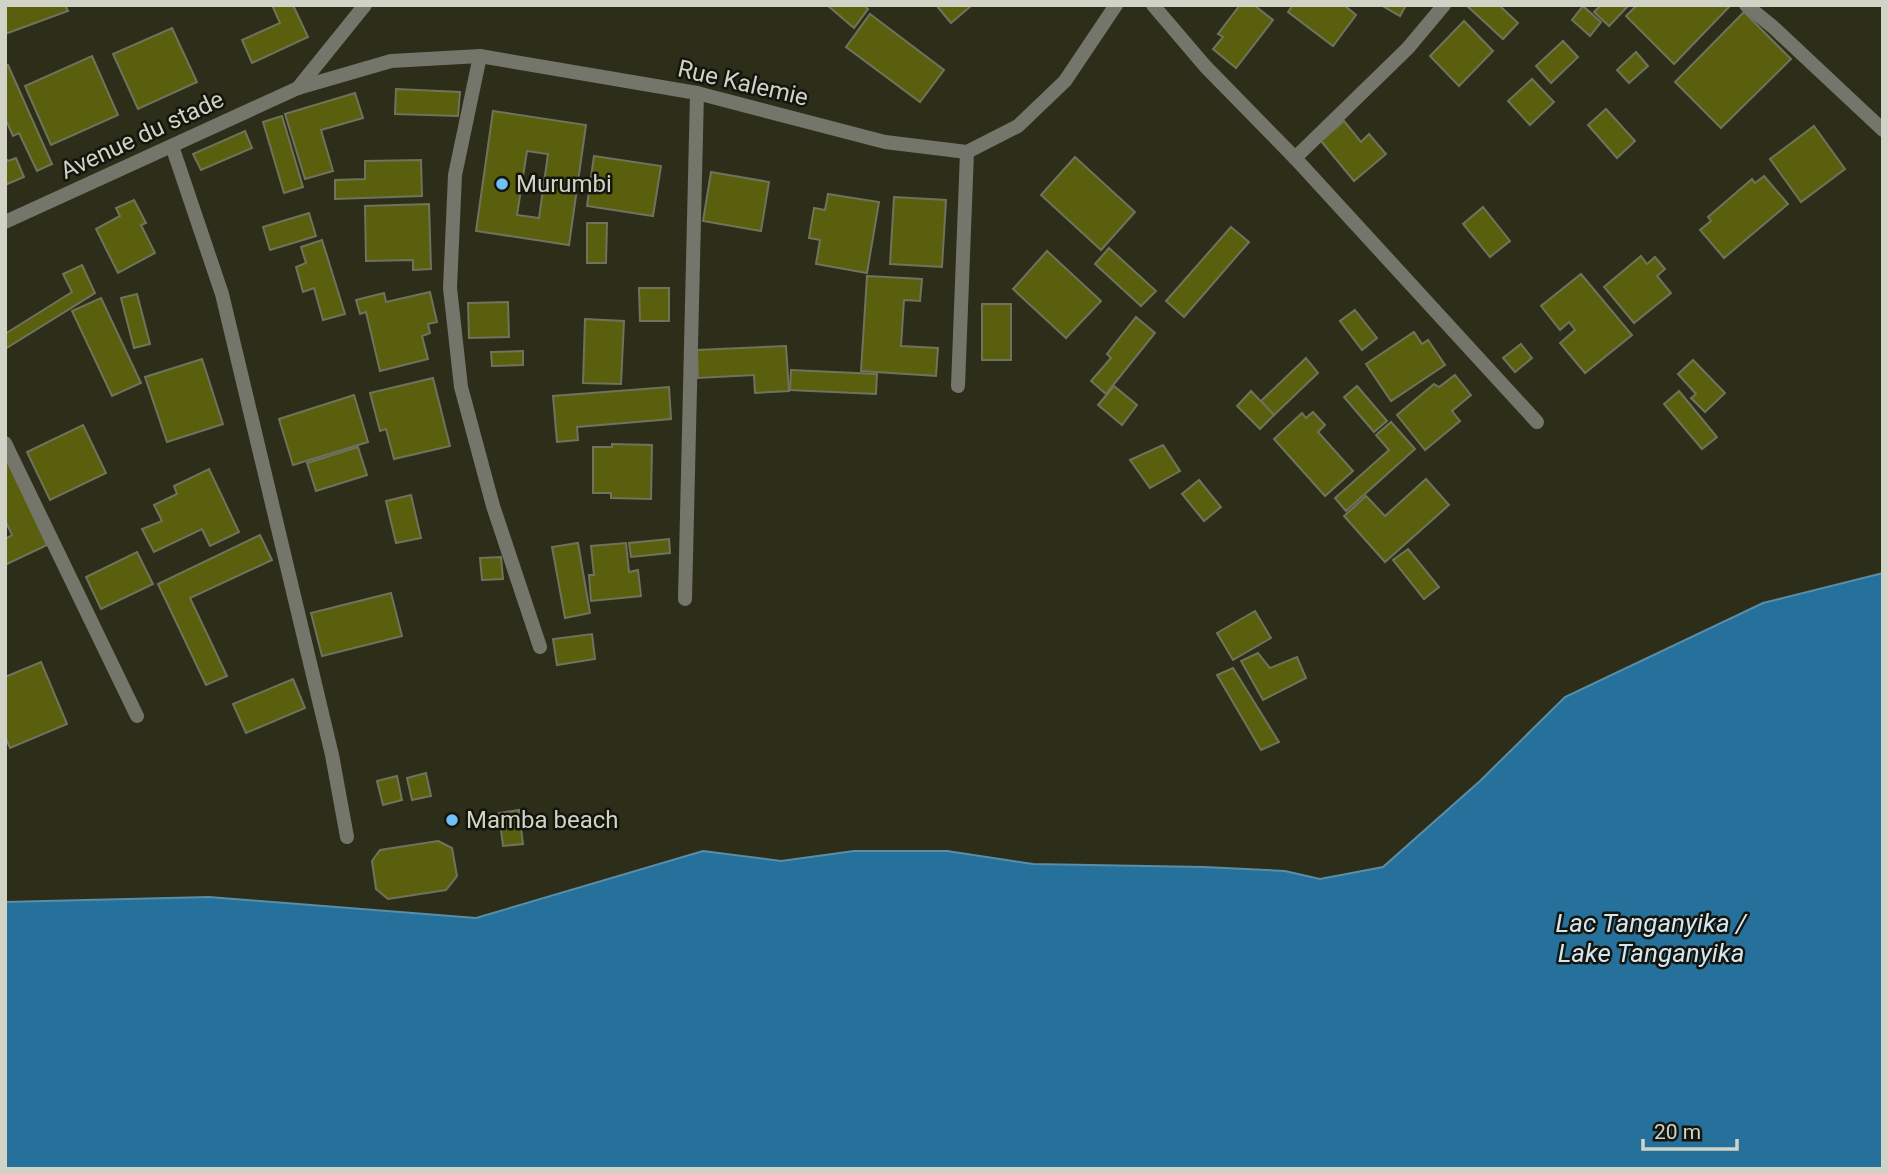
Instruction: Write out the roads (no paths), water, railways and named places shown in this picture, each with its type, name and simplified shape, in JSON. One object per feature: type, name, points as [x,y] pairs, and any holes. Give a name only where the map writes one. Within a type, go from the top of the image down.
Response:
[{"type":"street","points":[[298,88],[365,5]]},
{"type":"street","points":[[958,386],[967,152],[1018,126],[1065,82],[1116,5]]},
{"type":"street","points":[[1153,5],[1205,66],[1295,158],[1537,422]]},
{"type":"street","points":[[1295,158],[1408,48],[1444,5]]},
{"type":"street","points":[[1746,5],[1883,131]]},
{"type":"street","points":[[480,56],[455,175],[450,288],[461,387],[493,506],[540,647]]},
{"type":"street","name":"Rue Kalemie","points":[[298,88],[391,61],[480,56],[697,93],[885,142],[967,152]]},
{"type":"street","name":"Avenue du stade","points":[[5,222],[298,88]]},
{"type":"street","points":[[685,599],[697,93]]},
{"type":"street","points":[[172,146],[222,294],[332,755],[347,837]]},
{"type":"street","points":[[5,443],[137,716]]},
{"type":"water","name":"Lac Tanganyika / Lake Tanganyika","points":[[1883,573],[1883,1169],[5,1169],[5,902],[209,897],[476,918],[703,851],[781,861],[854,851],[947,851],[1033,864],[1285,871],[1320,879],[1383,867],[1480,781],[1565,697],[1763,603]]},
{"type":"place","name":"Murumbi","points":[[502,184]]},
{"type":"place","name":"Mamba beach","points":[[452,820]]}]
